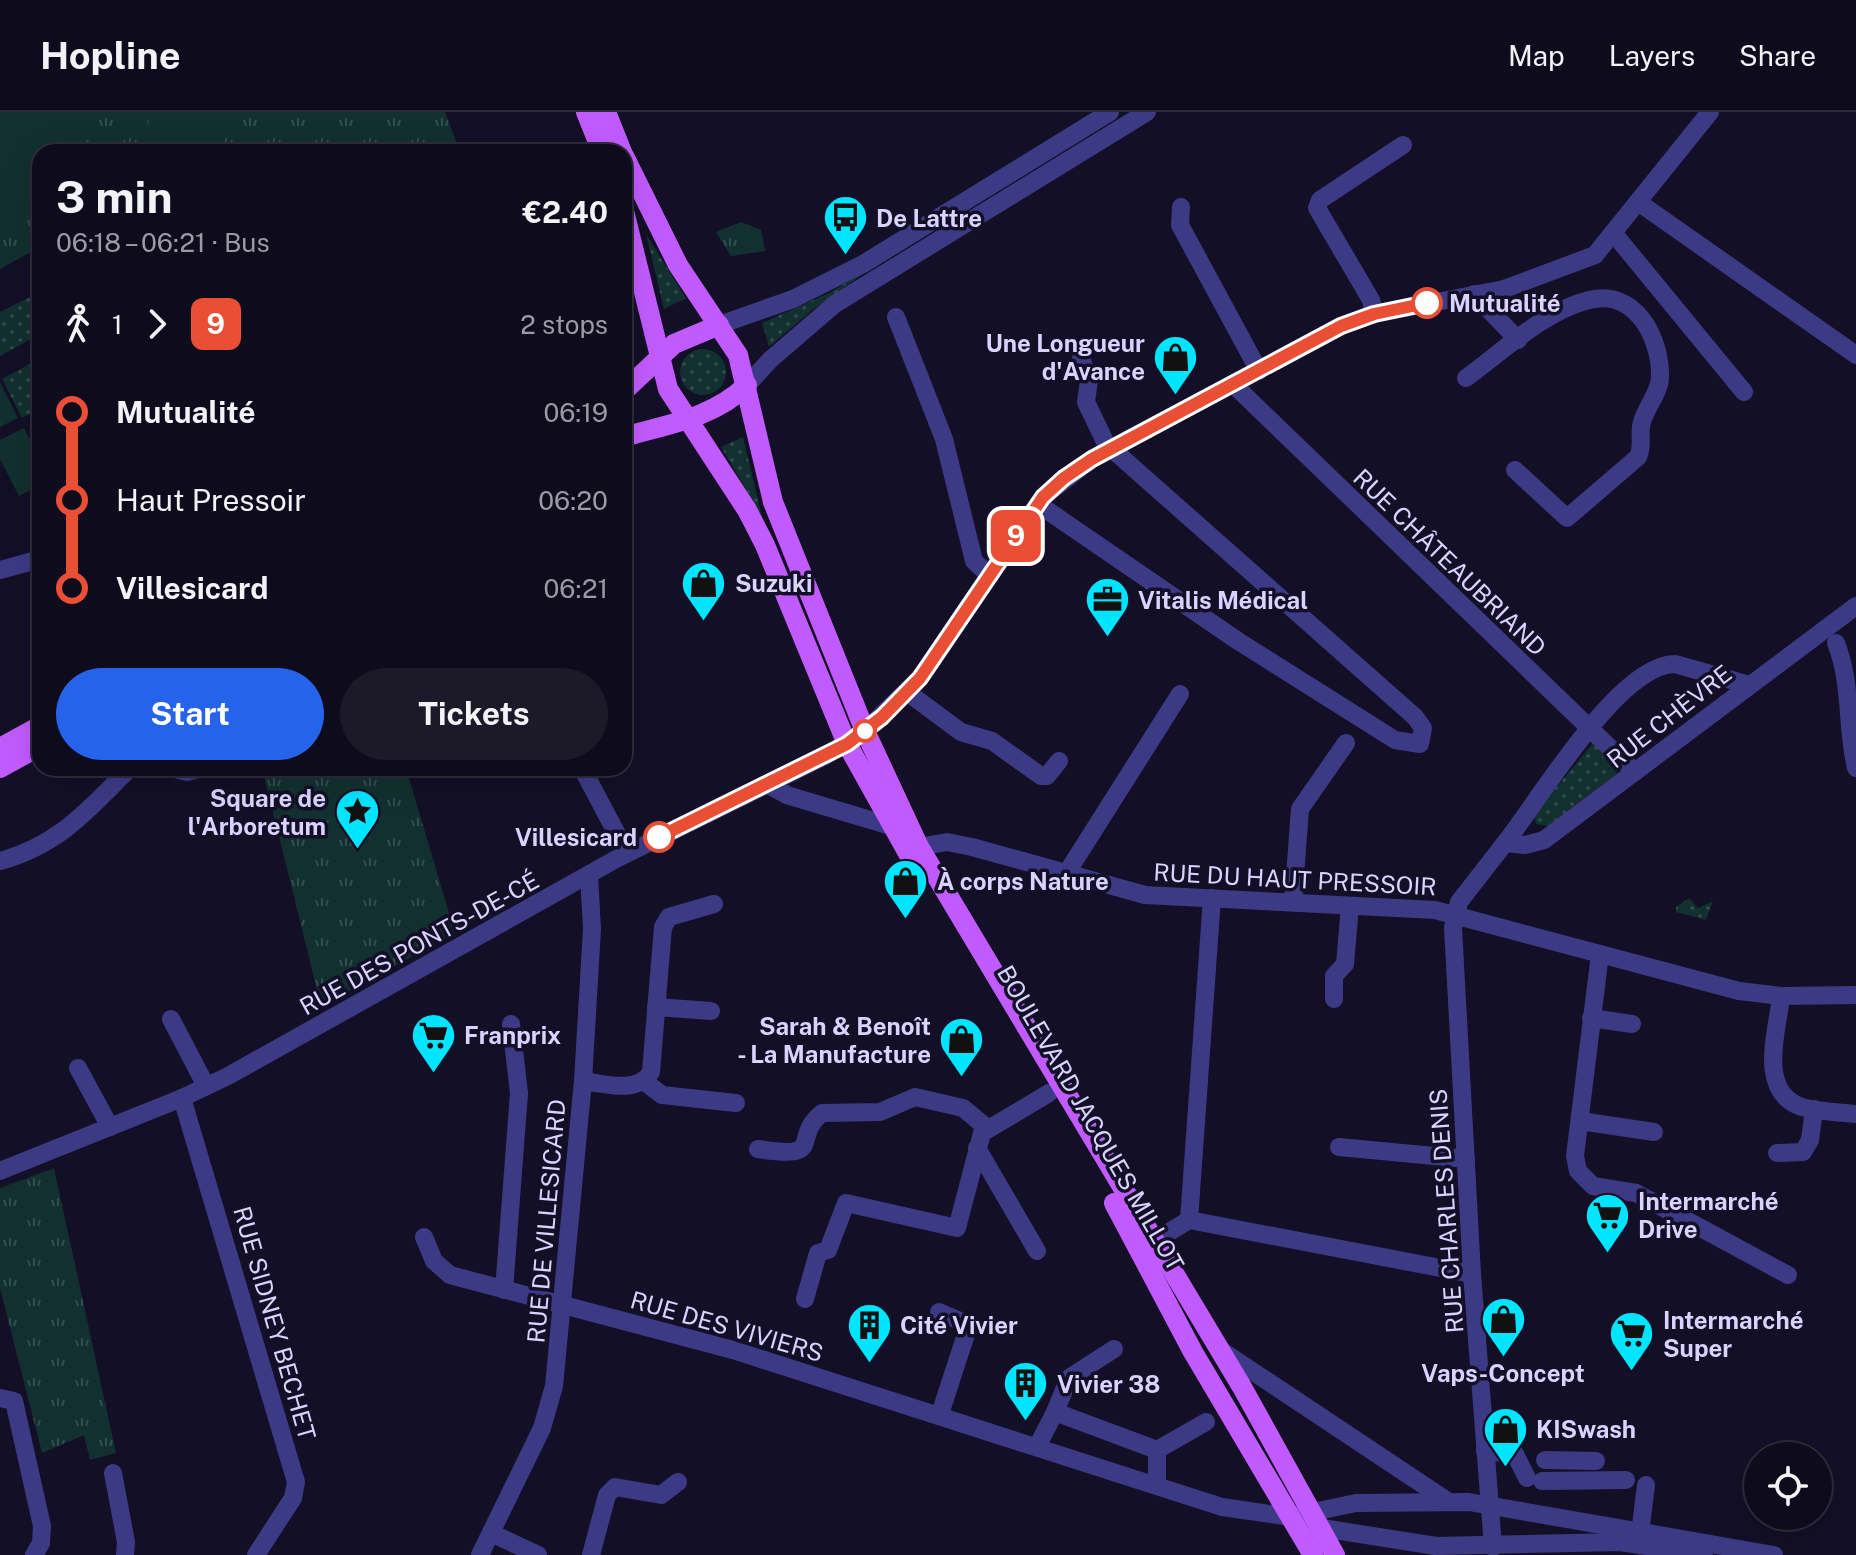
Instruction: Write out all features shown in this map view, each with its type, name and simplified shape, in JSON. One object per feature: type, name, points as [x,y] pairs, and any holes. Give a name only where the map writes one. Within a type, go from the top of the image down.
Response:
[{"type":"main road","points":[[586,112],[599,144]]},
{"type":"main road","points":[[606,112],[619,144]]},
{"type":"main road","points":[[632,173],[667,245],[738,355],[747,385],[716,409],[632,435]]},
{"type":"main road","points":[[632,240],[646,290],[658,357],[668,389],[687,419]]},
{"type":"main road","points":[[632,383],[658,357],[690,335],[719,325]]},
{"type":"main road","name":"BOULEVARD JACQUES MILLOT","points":[[747,385],[773,502],[865,731],[919,847],[1318,1520]]},
{"type":"main road","name":"BOULEVARD JACQUES MILLOT","points":[[687,419],[727,476],[765,545],[847,744],[891,826],[1121,1215],[1193,1352],[1291,1517]]},
{"type":"main road","points":[[0,748],[32,730]]},
{"type":"main road","points":[[0,768],[32,750]]},
{"type":"main road","points":[[1291,1517],[1313,1555]]},
{"type":"main road","points":[[1318,1520],[1335,1555]]},
{"type":"street","points":[[719,325],[793,299],[850,271],[1110,112]]},
{"type":"street","points":[[747,385],[770,360],[835,304],[1147,112]]},
{"type":"street","name":"RUE DES PONTS-DE-CÉ","points":[[0,1171],[206,1086],[627,853],[847,744],[907,692],[1038,504],[1064,478],[1110,450],[1341,326],[1374,314],[1504,289],[1585,261],[1615,235],[1710,112]]},
{"type":"street","points":[[1374,314],[1371,300],[1317,208],[1320,200],[1403,145]]},
{"type":"street","points":[[1638,202],[1856,355]]},
{"type":"street","points":[[1181,207],[1180,225],[1259,371]]},
{"type":"street","points":[[1615,235],[1744,392]]},
{"type":"street","points":[[1474,294],[1518,340]]},
{"type":"street","points":[[1466,378],[1557,314],[1590,300],[1610,299],[1630,306],[1652,331],[1661,379],[1641,424],[1642,449],[1638,457],[1567,518],[1515,470]]},
{"type":"street","points":[[896,317],[944,439],[974,561],[990,576]]},
{"type":"street","points":[[1038,504],[1238,641],[1395,740],[1420,744],[1423,728],[1415,717],[1110,450],[1086,402],[1089,380],[1081,358]]},
{"type":"street","name":"RUE CHÂTEAUBRIAND","points":[[1234,385],[1635,772]]},
{"type":"street","points":[[0,570],[32,561]]},
{"type":"street","name":"RUE CHÈVRE","points":[[1505,843],[1525,845],[1544,840],[1749,685],[1830,636],[1856,606]]},
{"type":"street","points":[[1830,636],[1856,661]]},
{"type":"street","points":[[1830,636],[1847,676],[1856,768]]},
{"type":"street","name":"RUE CHÈVRE","points":[[1456,915],[1467,889],[1630,683],[1663,664],[1690,667],[1749,685]]},
{"type":"street","points":[[907,692],[961,732],[992,741],[1041,776],[1047,776],[1059,761]]},
{"type":"street","points":[[1066,874],[1180,694]]},
{"type":"street","points":[[1293,902],[1300,809],[1346,743]]},
{"type":"street","points":[[0,861],[21,856],[49,842],[79,819],[122,776]]},
{"type":"street","points":[[586,776],[627,853]]},
{"type":"street","points":[[767,784],[787,795],[891,826]]},
{"type":"street","name":"RUE DU HAUT PRESSOIR","points":[[919,847],[947,842],[972,847],[1145,895],[1293,902],[1456,915],[1717,987],[1781,996],[1856,995]]},
{"type":"street","name":"RUE DE VILLESICARD","points":[[480,1555],[549,1408],[563,1306],[583,1081],[592,929],[589,875]]},
{"type":"street","points":[[1189,1220],[1212,898]]},
{"type":"street","points":[[583,1081],[634,1086],[645,1082],[651,1072],[663,927],[669,917],[714,904]]},
{"type":"street","points":[[1334,999],[1334,976],[1345,964],[1350,906]]},
{"type":"street","name":"RUE CHARLES DENIS","points":[[1456,915],[1453,928],[1490,1551]]},
{"type":"street","points":[[1600,954],[1575,1156],[1578,1171],[1587,1182],[1599,1188],[1636,1193],[1788,1275]]},
{"type":"street","points":[[1781,996],[1775,1080],[1790,1100],[1814,1109],[1856,1114]]},
{"type":"street","points":[[656,1007],[711,1011]]},
{"type":"street","points":[[1591,1018],[1632,1024]]},
{"type":"street","points":[[171,1019],[206,1086]]},
{"type":"street","points":[[504,1290],[519,1093],[511,1024]]},
{"type":"street","points":[[78,1068],[110,1127]]},
{"type":"street","points":[[645,1082],[662,1095],[736,1103]]},
{"type":"street","points":[[805,1299],[818,1253],[828,1250],[846,1203],[957,1228],[977,1148],[987,1128],[1049,1093]]},
{"type":"street","points":[[758,1149],[788,1154],[798,1151],[806,1145],[815,1118],[822,1113],[880,1112],[915,1097],[963,1108],[974,1113],[987,1128]]},
{"type":"street","name":"RUE SIDNEY BECHET","points":[[182,1098],[296,1482],[293,1498],[256,1555]]},
{"type":"street","points":[[1777,1153],[1803,1152],[1810,1140],[1814,1109]]},
{"type":"street","points":[[1580,1121],[1654,1132]]},
{"type":"street","points":[[1339,1147],[1466,1159]]},
{"type":"street","points":[[977,1148],[1037,1251]]},
{"type":"street","points":[[1153,1242],[1189,1220],[1472,1274]]},
{"type":"street","name":"RUE DES VIVIERS","points":[[424,1237],[434,1261],[450,1275],[733,1350],[1038,1445],[1222,1507],[1291,1517]]},
{"type":"street","points":[[939,1312],[969,1325],[940,1414]]},
{"type":"street","points":[[1038,1445],[1069,1378],[1114,1349]]},
{"type":"street","name":"BOULEVARD JACQUES MILLOT","points":[[1219,1349],[1449,1502]]},
{"type":"street","points":[[1,1392],[14,1401],[42,1526],[41,1543],[28,1554]]},
{"type":"street","points":[[1055,1412],[1157,1450]]},
{"type":"street","points":[[1157,1450],[1206,1422]]},
{"type":"street","points":[[1157,1450],[1157,1485]]},
{"type":"street","points":[[1485,1451],[1530,1458],[1596,1461]]},
{"type":"street","points":[[1530,1458],[1534,1480],[1626,1480]]},
{"type":"street","points":[[113,1473],[126,1542],[125,1555]]},
{"type":"street","points":[[591,1555],[607,1495],[615,1487],[661,1495],[678,1482]]},
{"type":"street","points":[[1639,1538],[1646,1485]]},
{"type":"street","name":"BOULEVARD JACQUES MILLOT","points":[[1318,1520],[1356,1503],[1449,1502],[1488,1505],[1704,1555]]},
{"type":"street","name":"BOULEVARD JACQUES MILLOT","points":[[1291,1517],[1436,1546],[1490,1551],[1639,1538],[1774,1555]]},
{"type":"street","points":[[491,1533],[538,1555]]},
{"type":"green space","points":[[0,112],[445,112],[457,144],[32,144],[32,251],[0,269]]},
{"type":"green space","points":[[0,112],[24,112],[26,120],[94,112],[82,144],[32,144],[32,214],[0,220]]},
{"type":"green space","points":[[147,112],[218,112],[222,144],[152,144]]},
{"type":"green space","points":[[741,222],[761,230],[765,251],[731,256],[716,232]]},
{"type":"green space","points":[[646,234],[686,298],[664,309]]},
{"type":"green space","points":[[876,265],[811,311],[769,347],[762,323],[829,293]]},
{"type":"green space","points":[[32,296],[32,338],[0,356],[0,312]]},
{"type":"green space","points":[[703,349],[719,356],[726,372],[719,388],[703,395],[687,388],[680,372],[687,356]]},
{"type":"green space","points":[[30,364],[32,413],[22,418],[2,379]]},
{"type":"green space","points":[[0,382],[18,418],[0,427]]},
{"type":"green space","points":[[24,428],[32,444],[32,489],[19,496],[0,459],[0,440]]},
{"type":"green space","points":[[743,437],[762,517],[721,447]]},
{"type":"green space","points":[[1593,743],[1619,768],[1616,775],[1548,826],[1536,824],[1534,816],[1539,808]]},
{"type":"green space","name":"Square de l'Arboretum","points":[[264,776],[408,776],[455,933],[321,1006]]},
{"type":"green space","points":[[1689,898],[1698,908],[1713,901],[1706,920],[1676,912],[1676,907]]},
{"type":"green space","points":[[54,1168],[116,1453],[90,1460],[84,1435],[42,1453],[0,1288],[0,1188]]},
{"type":"bus line","name":"9","points":[[659,837],[827,755],[882,717],[920,678],[1043,497],[1064,478],[1092,459],[1341,326],[1374,314],[1427,303]]},
{"type":"place","name":"De Lattre","points":[[845,257]]},
{"type":"place","name":"Mutualité","points":[[1427,303]]},
{"type":"place","name":"Une Longueur d'Avance","points":[[1176,396]]},
{"type":"place","name":"Suzuki","points":[[704,622]]},
{"type":"place","name":"Vitalis Médical","points":[[1107,639]]},
{"type":"place","name":"Villesicard","points":[[659,837]]},
{"type":"place","name":"Square de l'Arboretum","points":[[357,851]]},
{"type":"place","name":"À corps Nature","points":[[906,920]]},
{"type":"place","name":"Franprix","points":[[433,1074]]},
{"type":"place","name":"Sarah & Benoît - La Manufacture","points":[[962,1079]]},
{"type":"place","name":"Intermarché Drive","points":[[1607,1254]]},
{"type":"place","name":"Vaps-Concept","points":[[1503,1358]]},
{"type":"place","name":"Cité Vivier","points":[[869,1364]]},
{"type":"place","name":"Intermarché Super","points":[[1632,1373]]},
{"type":"place","name":"Vivier 38","points":[[1026,1423]]},
{"type":"place","name":"KISwash","points":[[1505,1468]]}]
